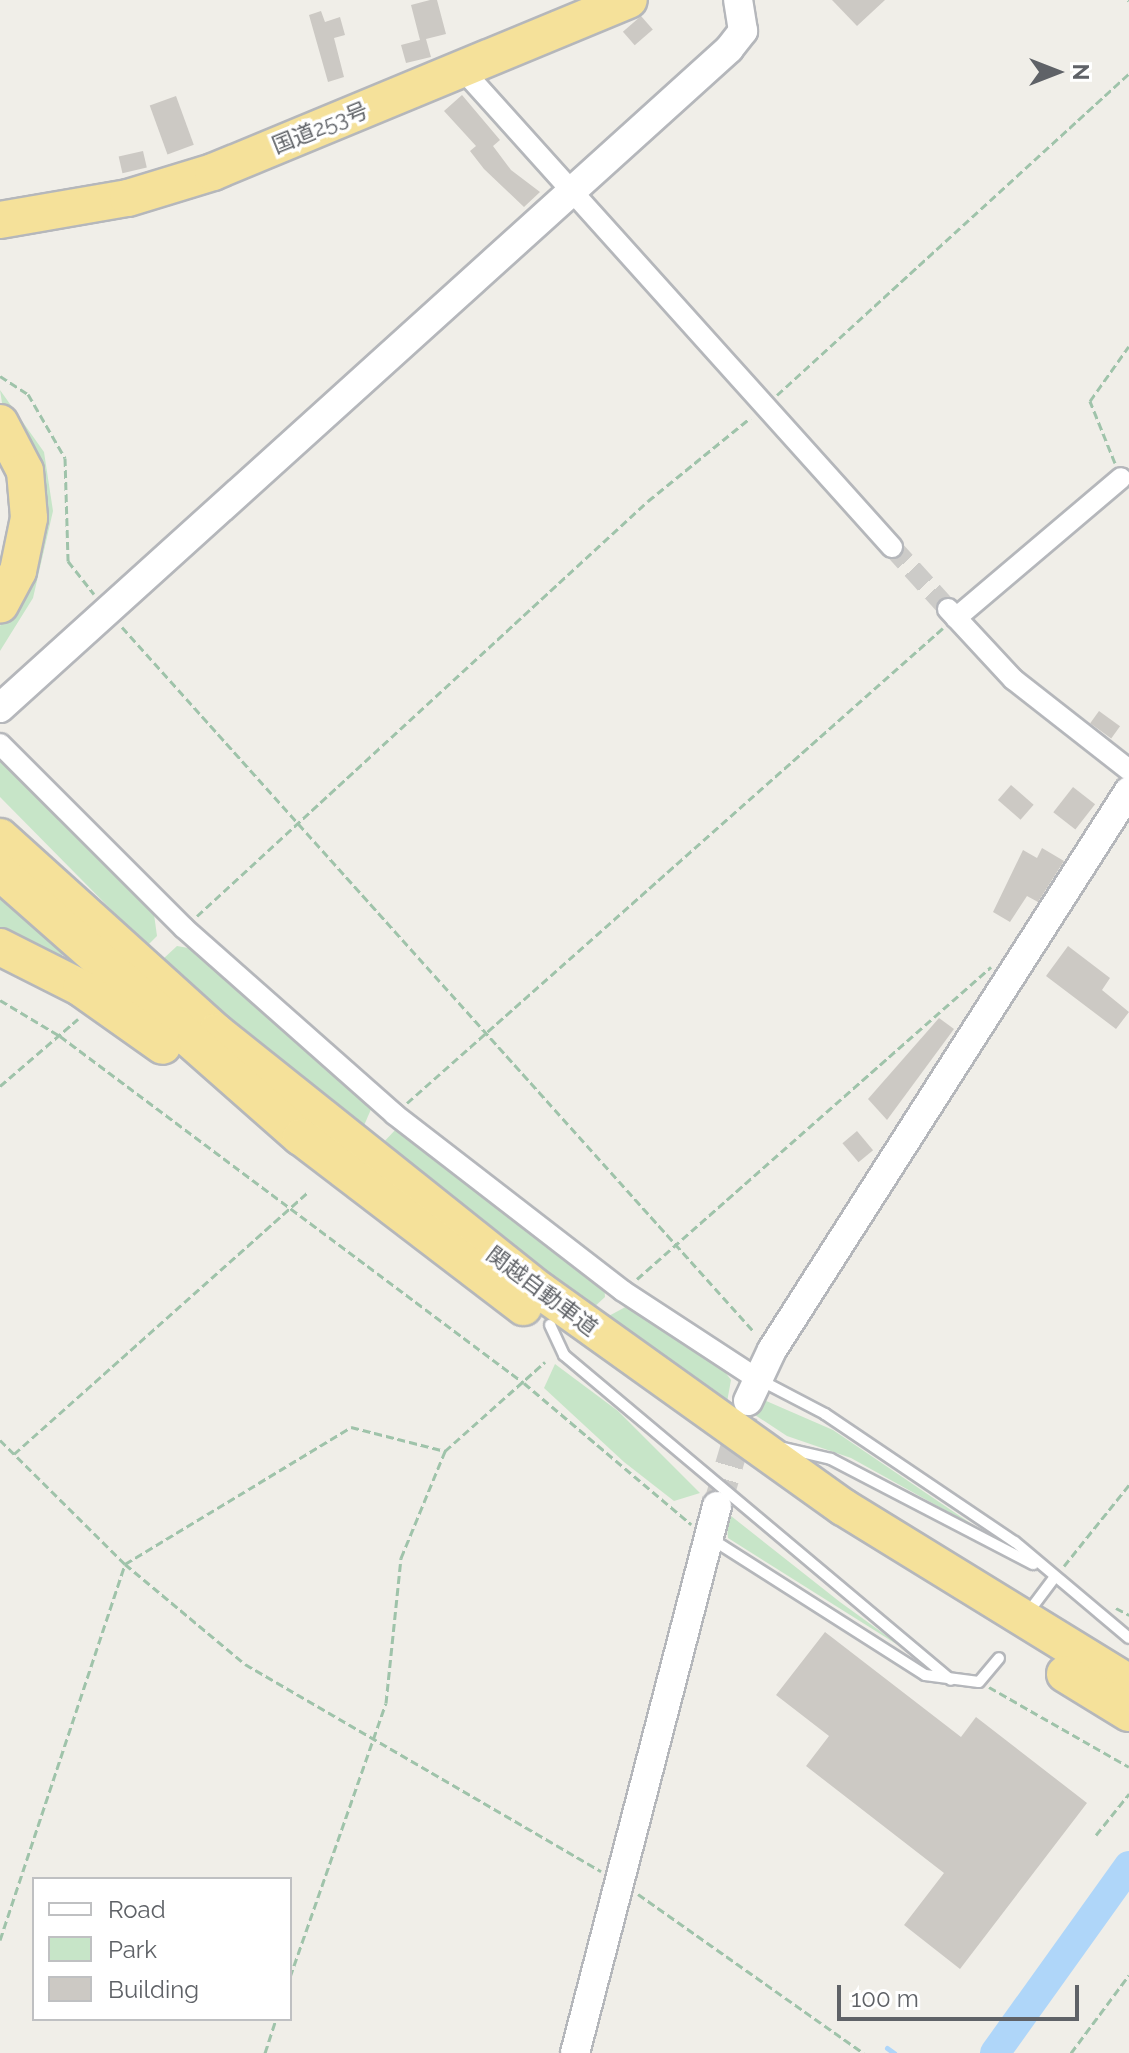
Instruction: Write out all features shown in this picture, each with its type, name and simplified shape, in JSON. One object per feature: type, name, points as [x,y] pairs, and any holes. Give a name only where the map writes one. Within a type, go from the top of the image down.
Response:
[{"type":"highway","name":"国道253号","points":[[0,220],[128,198],[213,172],[629,0]]},
{"type":"highway","points":[[0,423],[25,471],[29,518],[18,571],[0,605]]},
{"type":"highway","points":[[0,461],[10,507],[0,564]]},
{"type":"highway","points":[[0,827],[107,936]]},
{"type":"highway","name":"関越自動車道","points":[[0,837],[107,936],[438,1212],[743,1439],[946,1574],[1129,1683]]},
{"type":"highway","name":"関越自動車道","points":[[0,872],[199,1052],[416,1232],[747,1467],[1129,1713]]},
{"type":"highway","points":[[0,947],[81,988],[416,1232]]},
{"type":"street","points":[[0,708],[729,49],[743,31],[738,0]]},
{"type":"street","points":[[462,69],[892,547]]},
{"type":"street","points":[[1121,478],[952,614],[1013,679],[1129,770]]},
{"type":"street","points":[[0,744],[184,928],[394,1114],[752,1390],[772,1350],[1023,962],[1129,791]]},
{"type":"street","points":[[575,2053],[623,1884],[717,1506]]},
{"type":"lane","points":[[550,1325],[564,1355],[951,1680]]},
{"type":"lane","points":[[752,1390],[825,1414],[1015,1542],[1034,1565]]},
{"type":"lane","points":[[743,1439],[831,1459],[1034,1565],[1129,1638]]},
{"type":"lane","points":[[709,1537],[925,1675],[979,1682],[999,1658]]},
{"type":"lane","points":[[1033,1606],[1053,1579]]},
{"type":"path","points":[[184,928],[604,548],[648,501],[765,406],[1129,74]]},
{"type":"path","points":[[1121,478],[1090,401],[1129,346]]},
{"type":"path","points":[[0,376],[28,394],[65,458],[68,561],[108,611],[484,1038],[772,1350]]},
{"type":"path","points":[[406,1104],[484,1038],[952,614]]},
{"type":"path","points":[[623,1291],[985,968],[1023,962]]},
{"type":"path","points":[[0,1000],[60,1036],[524,1383],[642,1490],[709,1537]]},
{"type":"path","points":[[0,1086],[78,1019]]},
{"type":"path","points":[[14,1454],[308,1192]]},
{"type":"path","points":[[292,1971],[371,1734],[386,1703],[401,1558],[445,1451],[545,1362]]},
{"type":"path","points":[[0,1940],[125,1564],[351,1427],[445,1451]]},
{"type":"path","points":[[0,1440],[125,1564],[245,1664],[371,1734],[623,1884],[863,2053]]},
{"type":"path","points":[[1053,1579],[1129,1485]]},
{"type":"path","points":[[979,1682],[1129,1767]]},
{"type":"path","points":[[1096,1835],[1129,1794]]},
{"type":"path","points":[[1071,2053],[1129,1975]]},
{"type":"path","points":[[265,2053],[275,2021]]},
{"type":"green space","points":[[0,390],[44,452],[53,511],[33,598],[0,651],[0,626],[28,573]]},
{"type":"green space","points":[[0,756],[153,907],[157,936],[147,946],[0,797]]},
{"type":"green space","points":[[0,889],[67,949],[61,956],[0,929]]},
{"type":"green space","points":[[177,946],[194,949],[372,1107],[362,1130],[162,960]]},
{"type":"green space","points":[[397,1128],[604,1283],[605,1297],[592,1309],[381,1145]]},
{"type":"green space","points":[[631,1304],[720,1365],[731,1380],[727,1402],[605,1318]]},
{"type":"green space","points":[[555,1364],[618,1411],[700,1493],[674,1501],[624,1462],[544,1388]]},
{"type":"green space","points":[[764,1400],[833,1430],[979,1529],[851,1458],[787,1436],[752,1413]]},
{"type":"green space","points":[[726,1512],[840,1602],[909,1652],[728,1538]]},
{"type":"building","points":[[437,0],[446,34],[426,39],[431,57],[406,63],[401,45],[420,40],[411,5]]},
{"type":"building","points":[[832,0],[885,0],[857,26]]},
{"type":"building","points":[[321,11],[325,22],[340,17],[345,35],[334,38],[344,77],[328,82],[309,15]]},
{"type":"building","points":[[641,16],[653,30],[635,45],[623,32]]},
{"type":"building","points":[[462,95],[500,140],[493,146],[511,170],[540,192],[524,207],[484,169],[470,151],[476,146],[444,111]]},
{"type":"building","points":[[176,96],[194,145],[167,154],[150,106]]},
{"type":"building","points":[[143,151],[147,168],[122,173],[119,157]]},
{"type":"building","points":[[1099,711],[1120,726],[1111,738],[1090,723]]},
{"type":"building","points":[[1011,785],[1034,805],[1021,820],[998,800]]},
{"type":"building","points":[[1073,787],[1095,804],[1075,829],[1053,812]]},
{"type":"building","points":[[1042,848],[1064,861],[1038,902],[1027,896],[1010,922],[993,912],[1023,850],[1037,858]]},
{"type":"building","points":[[1068,946],[1110,978],[1102,990],[1129,1012],[1116,1029],[1046,976]]},
{"type":"building","points":[[939,1018],[954,1029],[887,1120],[868,1099]]},
{"type":"building","points":[[857,1131],[873,1150],[859,1162],[842,1143]]},
{"type":"building","points":[[825,1632],[961,1737],[976,1717],[1087,1803],[960,1969],[904,1925],[944,1873],[806,1766],[829,1736],[776,1695]]},
{"type":"waterway","points":[[995,2053],[1129,1866]]},
{"type":"waterway","points":[[887,2048],[894,2053]]},
{"type":"tunnel","points":[[892,547],[948,609]]},
{"type":"tunnel","points":[[717,1506],[744,1415]]}]
